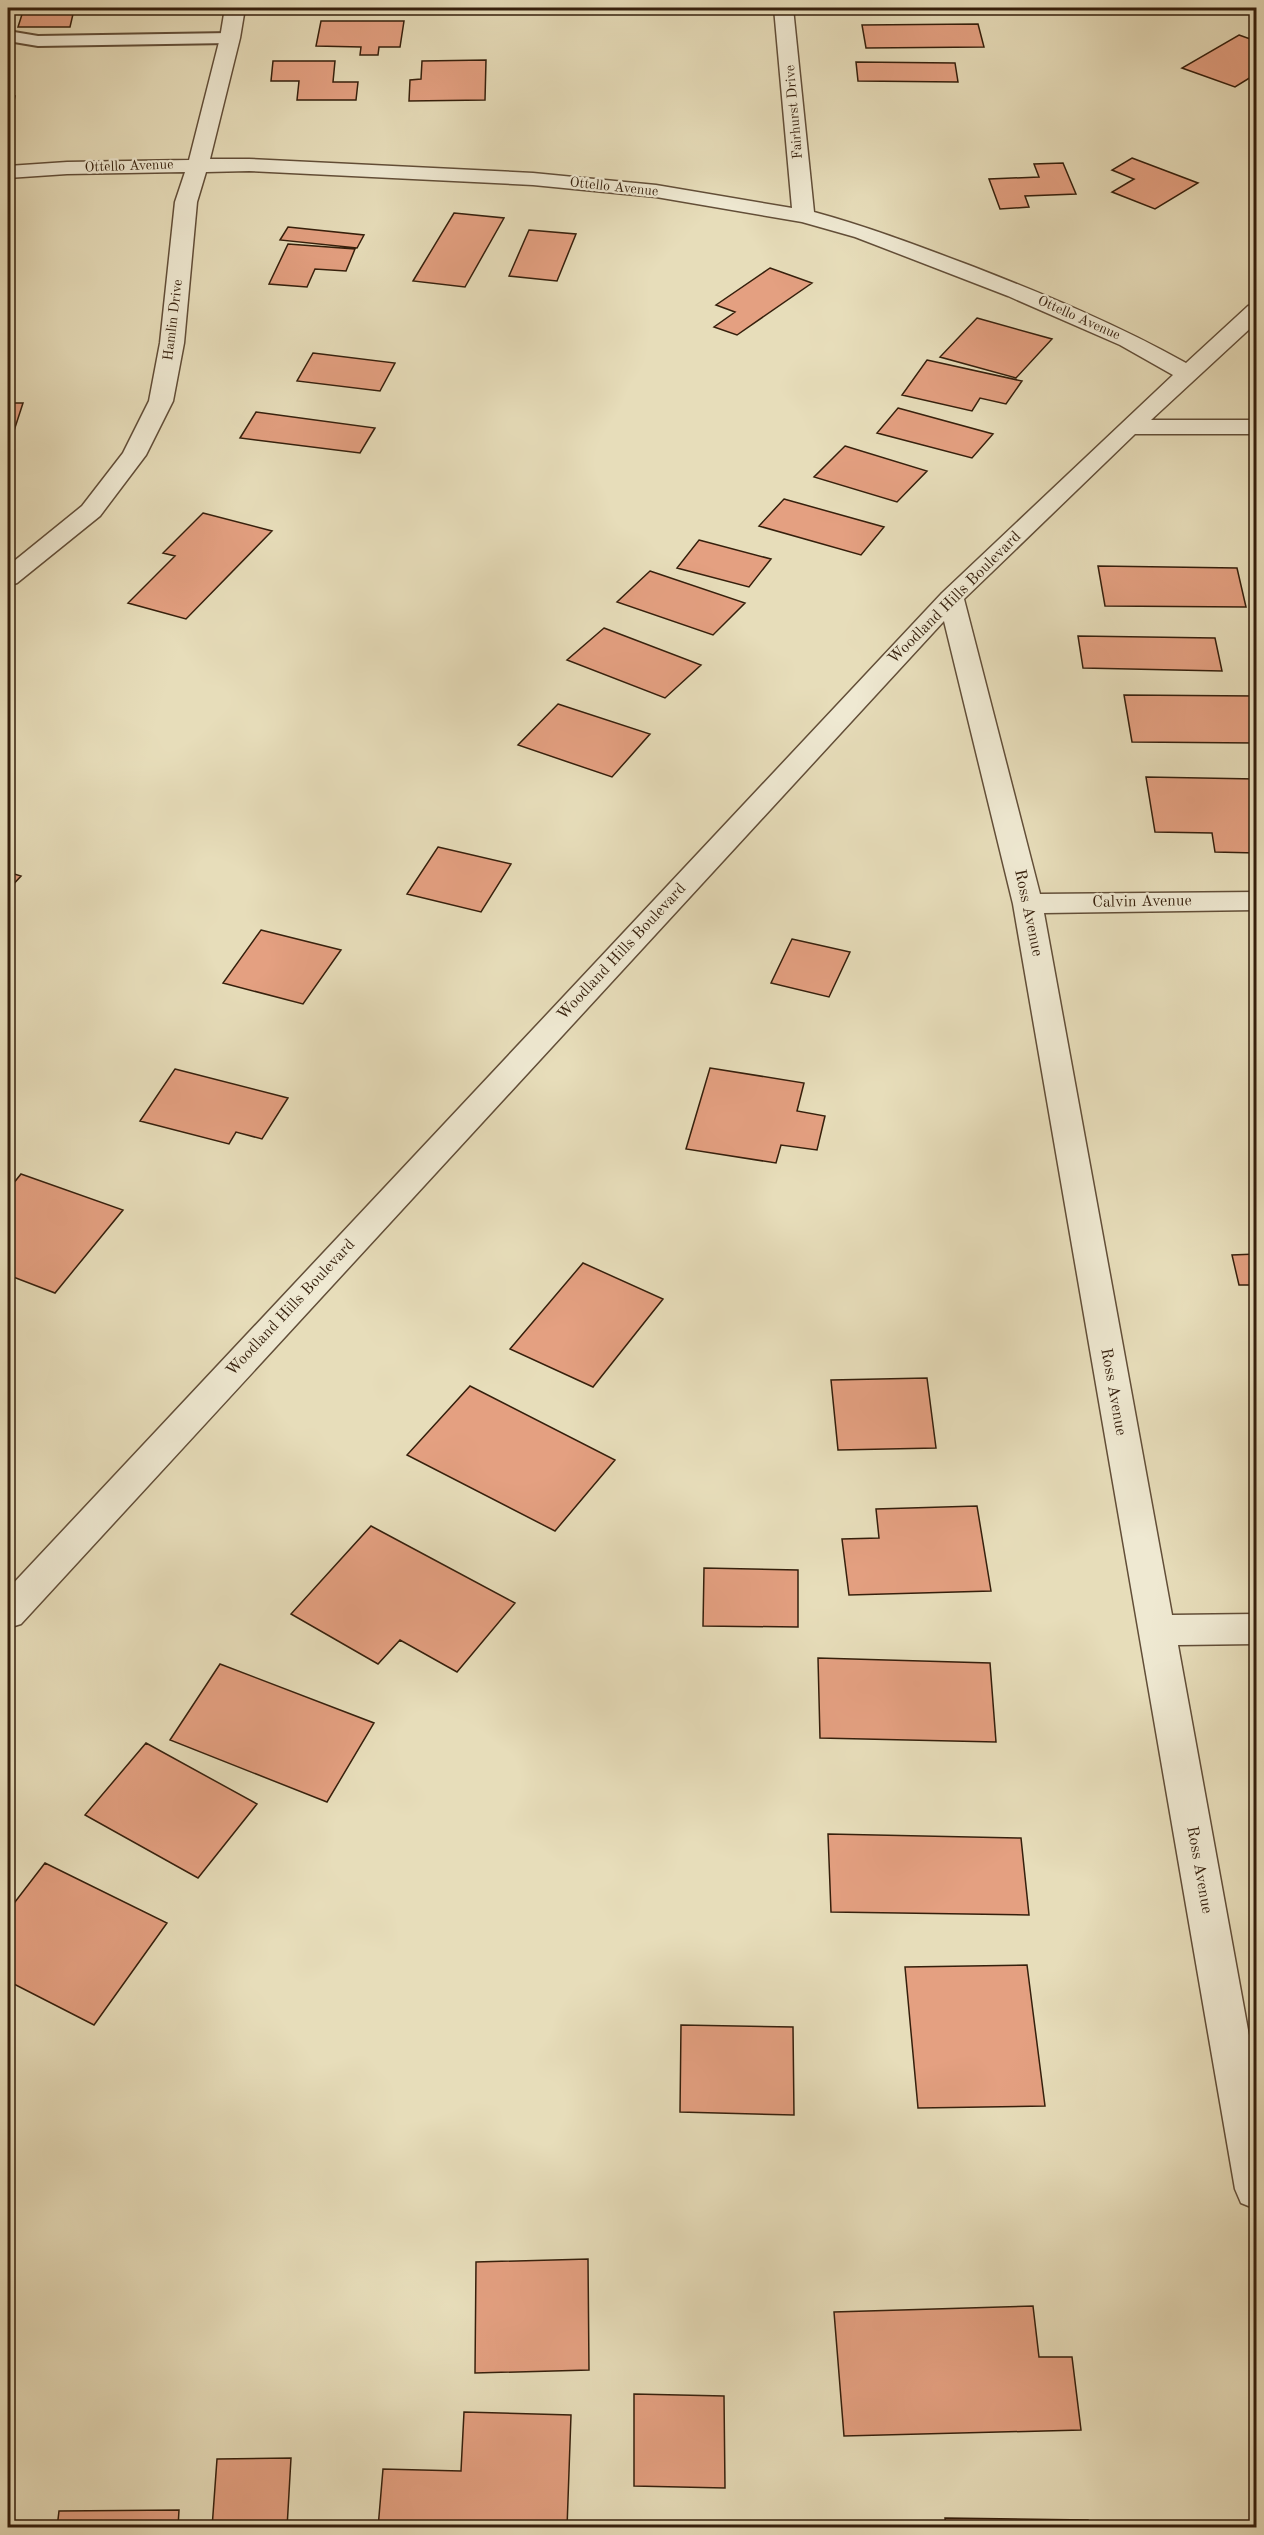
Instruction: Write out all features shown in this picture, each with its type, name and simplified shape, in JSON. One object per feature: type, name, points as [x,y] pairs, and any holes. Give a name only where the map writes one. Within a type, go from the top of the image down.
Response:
[{"type":"street","name":"Hamlin Drive","points":[[8,578],[91,511],[134,455],[161,401],[172,343],[186,202],[230,38],[235,8]]},
{"type":"street","name":"Fairhurst Drive","points":[[784,8],[804,216]]},
{"type":"street","name":"Ottello Avenue","points":[[8,172],[198,164],[533,179],[656,191],[804,216],[863,232],[1016,291],[1128,340],[1187,373]]},
{"type":"street","name":"Woodland Hills Boulevard","points":[[8,1613],[951,598],[1129,427],[1257,311]]},
{"type":"street","points":[[1129,427],[1257,426]]},
{"type":"street","name":"Ross Avenue","points":[[951,598],[1028,903],[1155,1630],[1257,2189]]},
{"type":"street","name":"Calvin Avenue","points":[[1028,903],[1257,902]]},
{"type":"street","points":[[1155,1630],[1257,1629]]},
{"type":"lane","points":[[8,36],[38,41],[230,38]]},
{"type":"building","points":[[24,8],[145,8],[144,14],[73,14],[70,27],[18,27]]},
{"type":"building","points":[[321,21],[404,21],[400,47],[379,47],[378,55],[360,55],[361,47],[316,46]]},
{"type":"building","points":[[978,24],[984,47],[866,48],[862,25]]},
{"type":"building","points":[[1239,35],[1256,41],[1256,74],[1235,87],[1182,68]]},
{"type":"building","points":[[486,60],[485,100],[409,101],[410,80],[421,79],[422,61]]},
{"type":"building","points":[[273,61],[335,61],[333,82],[358,82],[356,100],[297,100],[299,81],[271,81]]},
{"type":"building","points":[[856,62],[955,63],[958,82],[858,81]]},
{"type":"building","points":[[8,96],[15,96],[9,124],[8,124]]},
{"type":"building","points":[[1132,158],[1198,183],[1155,209],[1112,192],[1134,179],[1112,170]]},
{"type":"building","points":[[1063,163],[1076,194],[1025,196],[1029,207],[1000,209],[989,179],[1039,177],[1034,164]]},
{"type":"building","points":[[454,213],[504,218],[465,287],[413,281]]},
{"type":"building","points":[[288,227],[364,235],[357,248],[280,240]]},
{"type":"building","points":[[529,230],[576,234],[557,281],[509,276]]},
{"type":"building","points":[[288,244],[355,249],[346,271],[315,269],[307,287],[269,284]]},
{"type":"building","points":[[770,268],[812,283],[737,335],[714,327],[735,312],[716,305]]},
{"type":"building","points":[[8,270],[14,270],[8,298]]},
{"type":"building","points":[[977,318],[1052,339],[1016,378],[940,357]]},
{"type":"building","points":[[313,353],[395,363],[380,391],[297,381]]},
{"type":"building","points":[[927,360],[1022,381],[1006,404],[980,398],[972,411],[902,395]]},
{"type":"building","points":[[8,403],[23,403],[11,440],[8,440]]},
{"type":"building","points":[[898,408],[993,434],[972,458],[877,433]]},
{"type":"building","points":[[256,412],[375,428],[360,453],[240,438]]},
{"type":"building","points":[[845,446],[927,471],[897,502],[814,477]]},
{"type":"building","points":[[784,499],[884,527],[861,555],[759,526]]},
{"type":"building","points":[[203,513],[272,531],[186,619],[128,603],[175,556],[163,553]]},
{"type":"building","points":[[699,540],[771,559],[749,587],[677,568]]},
{"type":"building","points":[[1098,566],[1237,568],[1246,607],[1105,606]]},
{"type":"building","points":[[650,571],[745,603],[713,635],[617,602]]},
{"type":"building","points":[[604,628],[701,665],[665,698],[567,660]]},
{"type":"building","points":[[1078,636],[1215,638],[1222,671],[1083,668]]},
{"type":"building","points":[[1124,695],[1256,696],[1256,743],[1132,742]]},
{"type":"building","points":[[558,704],[650,734],[612,777],[518,745]]},
{"type":"building","points":[[1146,777],[1256,779],[1256,853],[1215,852],[1212,833],[1155,832]]},
{"type":"building","points":[[438,847],[511,864],[481,912],[407,894]]},
{"type":"building","points":[[8,872],[21,876],[8,890]]},
{"type":"building","points":[[261,930],[341,950],[303,1004],[223,983]]},
{"type":"building","points":[[792,939],[850,952],[829,997],[771,983]]},
{"type":"building","points":[[710,1068],[804,1083],[797,1111],[825,1116],[817,1150],[781,1145],[776,1163],[686,1149]]},
{"type":"building","points":[[175,1069],[288,1098],[262,1139],[236,1132],[229,1144],[140,1121]]},
{"type":"building","points":[[21,1174],[123,1210],[55,1293],[8,1275],[8,1190]]},
{"type":"building","points":[[1256,1254],[1256,1285],[1239,1285],[1232,1255]]},
{"type":"building","points":[[583,1263],[663,1299],[593,1387],[510,1349]]},
{"type":"building","points":[[927,1378],[936,1448],[838,1450],[831,1380]]},
{"type":"building","points":[[470,1386],[615,1460],[555,1531],[407,1455]]},
{"type":"building","points":[[977,1506],[991,1591],[849,1595],[842,1539],[879,1538],[876,1509]]},
{"type":"building","points":[[371,1526],[515,1603],[457,1672],[400,1640],[378,1664],[291,1614]]},
{"type":"building","points":[[704,1568],[798,1570],[798,1627],[703,1626]]},
{"type":"building","points":[[818,1658],[990,1663],[996,1742],[820,1738]]},
{"type":"building","points":[[220,1664],[374,1723],[327,1802],[170,1740]]},
{"type":"building","points":[[146,1743],[257,1804],[198,1878],[85,1815]]},
{"type":"building","points":[[828,1834],[1021,1838],[1029,1915],[831,1912]]},
{"type":"building","points":[[45,1863],[167,1923],[94,2025],[8,1981],[8,1911]]},
{"type":"building","points":[[1027,1965],[1045,2106],[918,2108],[905,1967]]},
{"type":"building","points":[[681,2025],[793,2027],[794,2115],[680,2112]]},
{"type":"building","points":[[588,2259],[589,2370],[475,2373],[476,2262]]},
{"type":"building","points":[[1033,2306],[1039,2357],[1072,2357],[1081,2430],[844,2436],[834,2312]]},
{"type":"building","points":[[634,2394],[724,2396],[725,2488],[634,2486]]},
{"type":"building","points":[[464,2412],[571,2415],[567,2528],[378,2528],[383,2469],[461,2471]]},
{"type":"building","points":[[291,2458],[287,2528],[212,2528],[217,2459]]},
{"type":"building","points":[[179,2510],[178,2528],[57,2528],[59,2511]]},
{"type":"building","points":[[945,2518],[1088,2520],[1089,2528],[946,2528]]},
{"type":"building","points":[[846,2523],[846,2528],[698,2528],[698,2525]]}]
